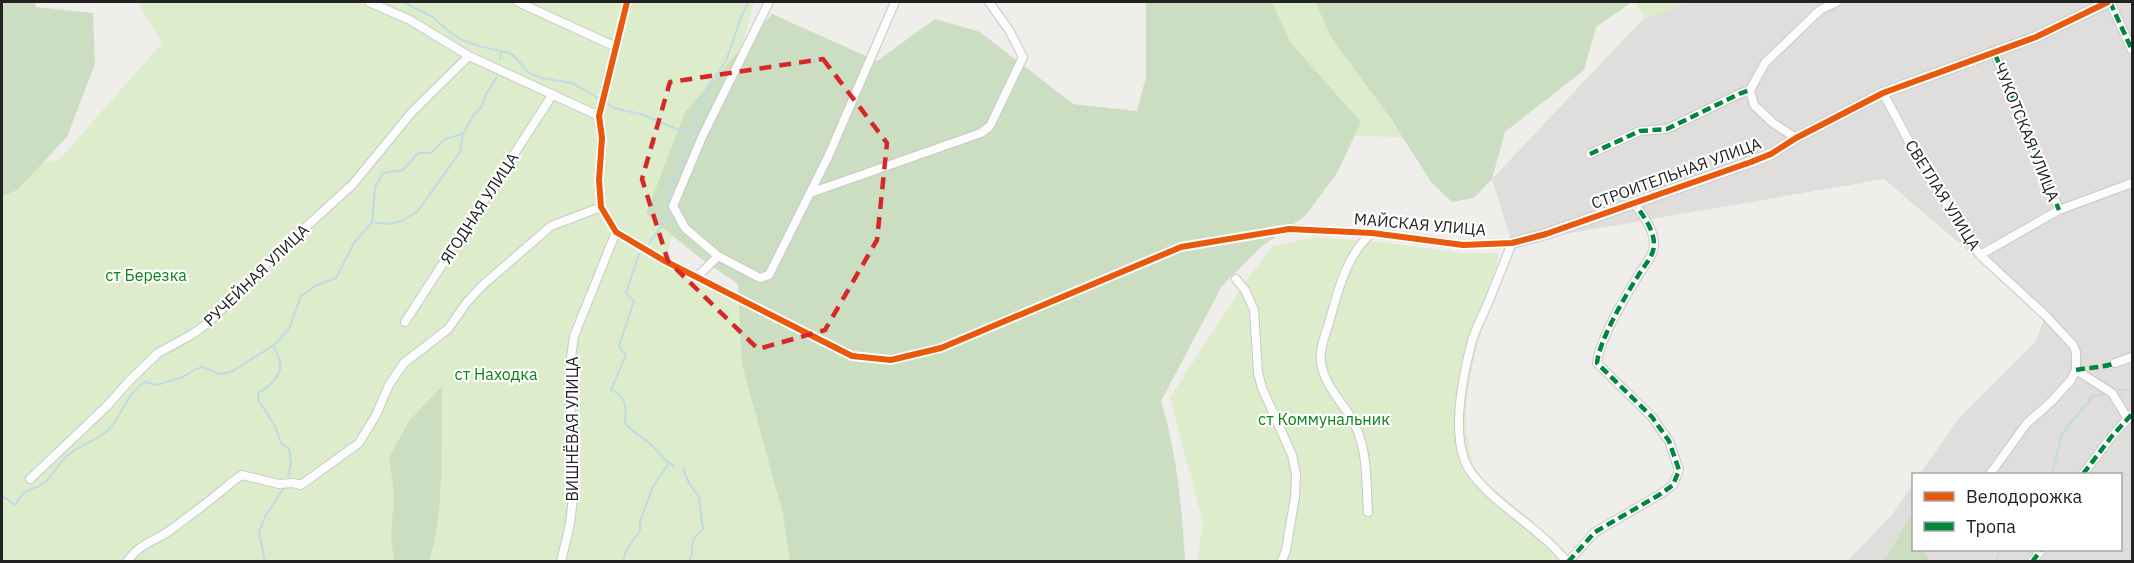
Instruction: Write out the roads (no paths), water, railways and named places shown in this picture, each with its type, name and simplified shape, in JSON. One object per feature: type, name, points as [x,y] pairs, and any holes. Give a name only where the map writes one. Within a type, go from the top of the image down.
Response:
[{"type":"street","points":[[369,2],[410,20],[469,56],[553,94],[600,112]]},
{"type":"street","points":[[518,2],[616,47]]},
{"type":"street","points":[[616,232],[601,207],[600,112],[627,2]]},
{"type":"street","points":[[769,2],[702,137],[673,206],[685,228],[718,256],[760,278],[769,274],[828,157],[895,2]]},
{"type":"street","points":[[810,193],[981,133],[990,126],[1023,57],[1010,30],[989,2]]},
{"type":"street","points":[[1590,154],[1640,131],[1667,129],[1750,90],[1765,63],[1820,10],[1837,2]]},
{"type":"street","points":[[2109,2],[2133,51]]},
{"type":"street","name":"СТРОИТЕЛЬНАЯ УЛИЦА","points":[[1512,243],[1634,203],[1771,154],[1882,93],[1995,54],[2109,2]]},
{"type":"street","name":"ЧУКОТСКАЯ УЛИЦА","points":[[1995,54],[2059,210]]},
{"type":"street","name":"РУЧЕЙНАЯ УЛИЦА","points":[[30,479],[107,406],[158,353],[192,335],[208,323],[270,259],[353,184],[412,112],[469,56]]},
{"type":"street","points":[[1750,90],[1754,105],[1773,123],[1797,138]]},
{"type":"street","name":"СВЕТЛАЯ УЛИЦА","points":[[1882,93],[1926,173],[1980,255],[2046,315],[2073,345],[2076,352],[2076,370]]},
{"type":"street","name":"ЯГОДНАЯ УЛИЦА","points":[[405,322],[553,94]]},
{"type":"street","points":[[1980,255],[2059,210],[2133,183]]},
{"type":"street","points":[[1512,243],[1471,344],[1460,400],[1460,442],[1464,460],[1485,489],[1556,547],[1568,561],[1595,532],[1673,485],[1679,470],[1669,441],[1652,417],[1597,363],[1598,352],[1613,321],[1637,277],[1653,254],[1655,241],[1647,221],[1634,203]]},
{"type":"street","points":[[127,561],[150,540],[170,531],[236,478],[242,475],[279,484],[302,485],[359,443],[376,415],[388,385],[404,363],[448,329],[467,302],[484,284],[551,226],[601,207]]},
{"type":"street","name":"МАЙСКАЯ УЛИЦА","points":[[616,232],[698,278],[852,356],[891,360],[941,348],[1180,247],[1289,229],[1372,233],[1463,245],[1512,243]]},
{"type":"street","name":"ВИШНЁВАЯ УЛИЦА","points":[[561,561],[570,524],[574,489],[569,372],[574,336],[616,232]]},
{"type":"street","name":"МАЙСКАЯ УЛИЦА","points":[[1368,512],[1365,460],[1361,440],[1353,421],[1330,388],[1321,361],[1323,343],[1342,279],[1362,241],[1372,233]]},
{"type":"street","points":[[698,278],[718,256]]},
{"type":"street","points":[[1236,279],[1254,310],[1258,373],[1262,388],[1292,455],[1296,474],[1295,497],[1286,551],[1281,561]]},
{"type":"street","points":[[2115,363],[2133,357]]},
{"type":"street","points":[[1991,473],[2027,423],[2066,386],[2076,370],[2112,393],[2130,416],[2084,473]]},
{"type":"waterway","points":[[403,2],[433,17],[464,41],[501,51]]},
{"type":"waterway","points":[[649,243],[669,216],[670,191],[683,157],[683,146],[692,135],[708,86],[726,61],[748,2]]},
{"type":"waterway","points":[[500,59],[501,51],[512,54],[529,73],[542,78],[572,83],[600,99]]},
{"type":"waterway","points":[[288,476],[291,463],[289,448],[281,443],[275,426],[259,401],[258,393],[272,383],[280,369],[274,345],[289,329],[301,296],[317,285],[336,278],[354,243],[372,222],[375,187],[383,173],[403,170],[418,153],[431,153],[445,139],[463,134],[473,116],[482,106],[486,94],[497,77]]},
{"type":"waterway","points":[[605,102],[614,108],[641,114],[691,135]]},
{"type":"waterway","points":[[372,222],[388,224],[402,221],[417,212],[460,152],[463,134]]},
{"type":"waterway","points":[[639,254],[626,293],[634,301],[619,346],[626,355],[611,390],[623,399],[626,413],[625,423],[674,466]]},
{"type":"waterway","points":[[2,500],[4,497],[15,505],[26,492],[44,483],[68,455],[105,433],[115,422],[132,393],[145,382],[157,385],[183,377],[203,367],[219,374],[231,372],[274,345]]},
{"type":"waterway","points":[[2119,390],[2132,390]]},
{"type":"waterway","points":[[2052,473],[2062,434],[2093,396],[2103,395]]},
{"type":"waterway","points":[[623,562],[626,551],[640,531],[640,522],[653,486],[669,463]]},
{"type":"waterway","points":[[683,469],[699,497],[703,529],[694,539],[689,562]]},
{"type":"waterway","points":[[265,562],[259,532],[266,515],[284,488]]},
{"type":"waterway","points":[[1996,562],[2000,551]]},
{"type":"park label","name":"ст Березка","points":[[146,275]]},
{"type":"park label","name":"ст Находка","points":[[496,374]]},
{"type":"park label","name":"ст Коммунальник","points":[[1324,419]]}]
